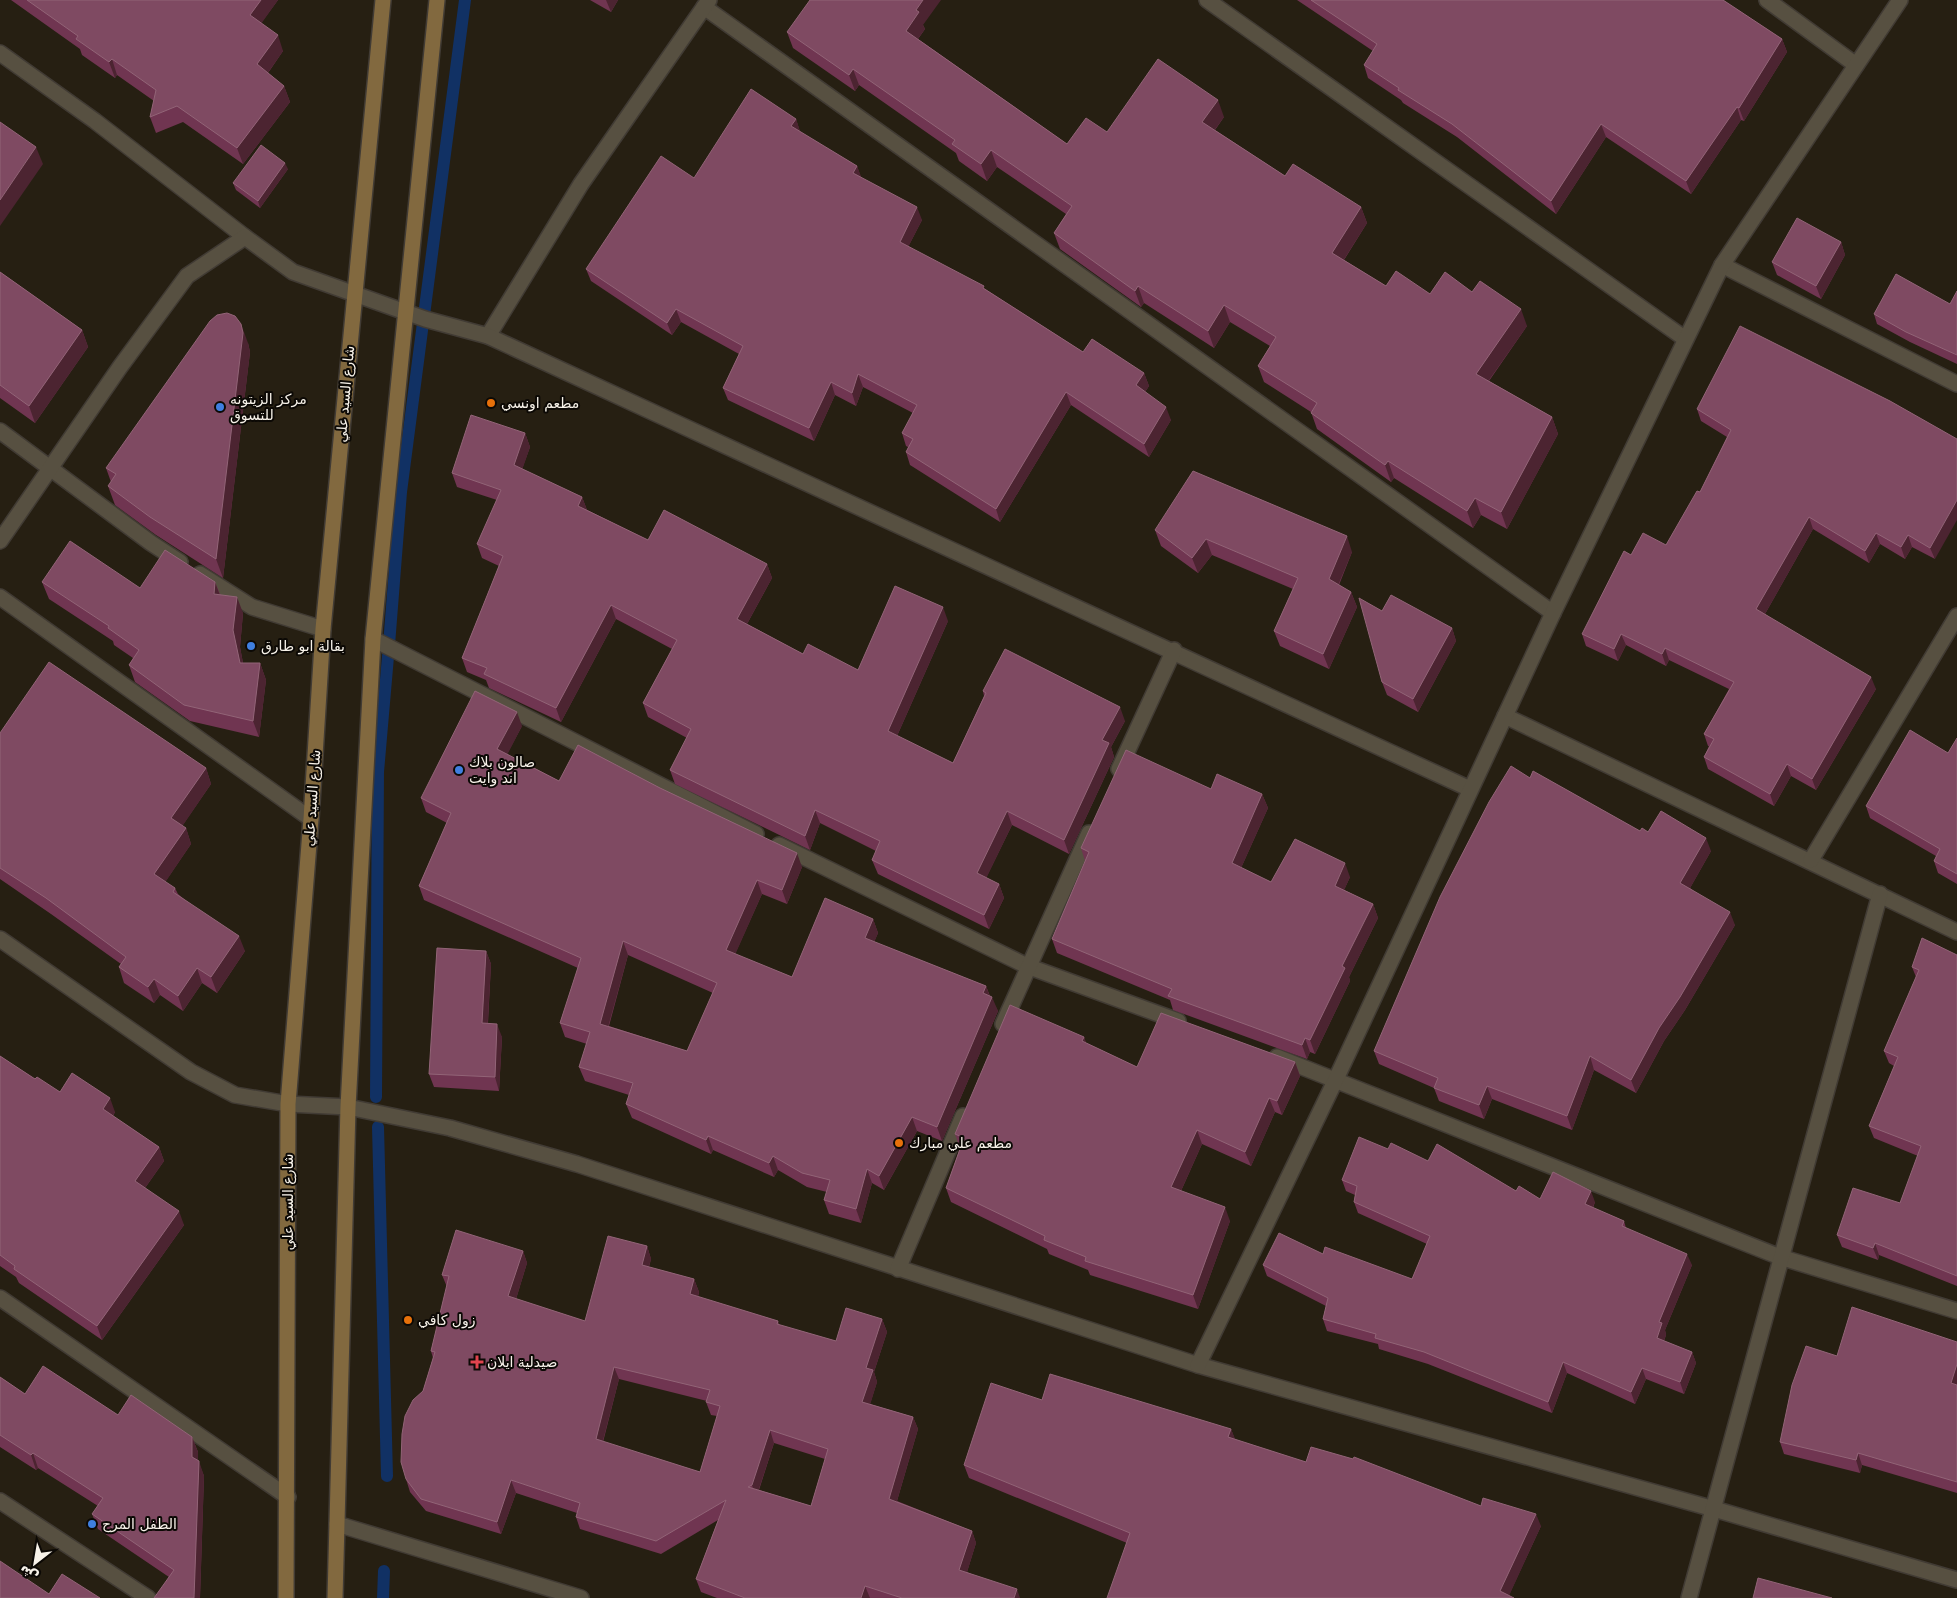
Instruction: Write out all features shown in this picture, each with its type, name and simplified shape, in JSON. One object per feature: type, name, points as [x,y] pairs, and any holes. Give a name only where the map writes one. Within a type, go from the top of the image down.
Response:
[{"type":"main road","name":"شارع السيد علي","points":[[286,1598],[288,1497],[288,1104],[311,819],[323,629],[383,0]]},
{"type":"main road","points":[[336,1598],[348,1107],[373,639],[437,0]]},
{"type":"street","points":[[1207,0],[1684,338]]},
{"type":"street","points":[[1767,0],[1856,65]]},
{"type":"street","points":[[1198,1365],[1336,1079],[1470,789],[1684,338],[1722,265],[1900,0]]},
{"type":"street","points":[[488,336],[581,184],[707,4],[1554,613]]},
{"type":"street","points":[[0,53],[95,121],[293,272],[405,312],[488,336],[867,512],[1174,650],[1470,789]]},
{"type":"street","points":[[0,541],[120,367],[187,276],[245,236]]},
{"type":"street","points":[[1722,265],[1957,384]]},
{"type":"street","points":[[0,431],[151,544],[252,607],[323,629]]},
{"type":"street","points":[[0,597],[311,819]]},
{"type":"street","points":[[1811,860],[1957,616]]},
{"type":"street","points":[[373,639],[678,796],[1027,966],[1196,1028]]},
{"type":"street","points":[[1111,786],[1174,650]]},
{"type":"street","points":[[1505,716],[1811,860],[1957,932]]},
{"type":"street","points":[[996,1039],[1027,966],[1094,822]]},
{"type":"street","points":[[1689,1598],[1880,894]]},
{"type":"street","points":[[0,939],[191,1072],[236,1095],[288,1104],[348,1107],[450,1128],[577,1164],[1198,1365],[1714,1509],[1957,1580]]},
{"type":"street","points":[[1261,1052],[1336,1079],[1780,1257],[1957,1311]]},
{"type":"street","points":[[898,1268],[969,1104]]},
{"type":"street","points":[[0,1298],[288,1497]]},
{"type":"street","points":[[0,1501],[148,1598]]},
{"type":"street","points":[[337,1524],[581,1598]]},
{"type":"building","points":[[27,0],[261,0],[250,15],[278,35],[257,64],[284,86],[237,148],[177,106],[150,117],[156,90],[112,59],[109,62],[76,39],[78,36]]},
{"type":"building","points":[[810,0],[923,0],[916,10],[919,12],[906,31],[1067,144],[1086,118],[1107,132],[1158,59],[1218,100],[1202,122],[1285,176],[1293,164],[1361,207],[1332,253],[1386,286],[1396,271],[1430,294],[1445,272],[1472,292],[1480,281],[1521,309],[1476,374],[1552,417],[1501,512],[1475,498],[1467,511],[1388,461],[1385,465],[1311,413],[1317,403],[1258,366],[1276,337],[1224,305],[1208,331],[1138,286],[1135,291],[1054,233],[1072,206],[991,150],[981,164],[952,144],[955,140],[853,69],[849,75],[787,32]]},
{"type":"building","points":[[1311,0],[1723,0],[1782,39],[1739,108],[1737,107],[1686,181],[1601,124],[1551,201],[1452,124],[1398,90],[1399,88],[1364,65],[1377,44]]},
{"type":"building","points":[[751,89],[796,119],[791,126],[857,166],[853,173],[917,207],[900,242],[984,286],[983,288],[1083,352],[1092,339],[1144,373],[1136,385],[1166,407],[1144,444],[1066,392],[996,509],[906,452],[913,439],[902,433],[917,405],[858,374],[852,393],[831,382],[809,428],[723,388],[743,346],[676,309],[667,323],[586,269],[661,156],[694,178]]},
{"type":"building","points":[[0,122],[36,147],[0,200]]},
{"type":"building","points":[[261,145],[285,163],[258,201],[233,183]]},
{"type":"building","points":[[1797,218],[1841,242],[1816,286],[1772,262]]},
{"type":"building","points":[[0,272],[82,330],[29,406],[0,385]]},
{"type":"building","points":[[1896,274],[1950,304],[1957,291],[1957,355],[1906,332],[1874,314]]},
{"type":"building","points":[[227,313],[235,316],[241,324],[243,333],[216,559],[150,517],[108,486],[116,474],[106,468],[210,321],[217,315]]},
{"type":"building","points":[[1740,326],[1890,401],[1957,439],[1957,500],[1930,548],[1908,535],[1901,547],[1876,533],[1865,551],[1809,517],[1756,609],[1871,677],[1812,779],[1787,764],[1770,794],[1704,757],[1714,739],[1704,734],[1734,682],[1665,648],[1662,654],[1621,634],[1614,649],[1582,634],[1624,551],[1631,555],[1643,533],[1666,545],[1697,491],[1700,492],[1731,430],[1697,409]]},
{"type":"building","points":[[471,415],[525,433],[514,465],[582,497],[578,506],[648,540],[664,510],[767,564],[737,619],[803,654],[808,644],[858,670],[895,586],[943,607],[888,731],[953,763],[986,693],[983,691],[1005,649],[1120,707],[1102,740],[1109,743],[1064,840],[1007,811],[977,873],[999,884],[984,915],[872,860],[880,841],[815,810],[805,836],[670,770],[691,729],[643,703],[677,640],[611,605],[556,708],[484,674],[487,668],[462,658],[503,556],[477,544],[501,490],[452,473]]},
{"type":"building","points":[[1193,471],[1347,536],[1329,579],[1351,592],[1323,654],[1274,631],[1298,578],[1206,539],[1192,558],[1155,530]]},
{"type":"building","points":[[70,541],[140,588],[165,550],[215,582],[214,594],[237,597],[233,630],[240,663],[260,663],[253,721],[184,705],[129,665],[139,650],[108,628],[109,626],[42,582]]},
{"type":"building","points":[[1391,595],[1452,628],[1413,699],[1382,682],[1359,598],[1382,611]]},
{"type":"building","points":[[49,662],[206,768],[171,818],[186,828],[154,874],[175,888],[173,892],[239,936],[211,977],[197,968],[178,996],[154,979],[148,987],[119,967],[126,957],[46,898],[0,868],[0,733]]},
{"type":"building","points":[[475,691],[517,712],[497,749],[559,781],[578,745],[660,788],[797,853],[782,890],[757,880],[726,950],[792,977],[825,898],[873,919],[865,938],[986,986],[983,993],[992,997],[937,1127],[912,1117],[879,1176],[867,1169],[856,1209],[824,1200],[830,1180],[802,1173],[773,1156],[769,1163],[708,1136],[706,1140],[626,1104],[633,1083],[579,1067],[590,1032],[560,1023],[581,958],[419,886],[451,813],[421,798]],"holes":[[[623,941],[717,983],[687,1051],[600,1024]]]},
{"type":"building","points":[[1910,730],[1948,753],[1957,738],[1957,874],[1934,861],[1940,849],[1866,806]]},
{"type":"building","points":[[1126,750],[1211,789],[1217,774],[1262,794],[1232,863],[1271,882],[1295,839],[1345,863],[1335,886],[1373,904],[1342,966],[1345,968],[1310,1040],[1305,1038],[1302,1045],[1168,996],[1172,989],[1052,939],[1089,852],[1081,848]]},
{"type":"building","points":[[1511,766],[1530,778],[1533,771],[1640,831],[1642,828],[1648,832],[1661,811],[1706,838],[1680,883],[1730,912],[1680,997],[1659,1028],[1631,1080],[1590,1056],[1567,1116],[1487,1086],[1479,1105],[1434,1088],[1438,1078],[1374,1051],[1440,897],[1489,802]]},
{"type":"building","points":[[1922,938],[1957,955],[1957,1276],[1875,1243],[1873,1248],[1837,1235],[1853,1188],[1900,1203],[1921,1146],[1869,1126],[1898,1057],[1884,1051],[1919,970],[1912,967]]},
{"type":"building","points":[[437,948],[486,951],[482,1023],[497,1024],[495,1077],[429,1074]]},
{"type":"building","points":[[1010,1005],[1084,1037],[1082,1041],[1137,1067],[1161,1013],[1295,1062],[1277,1101],[1269,1098],[1245,1152],[1197,1130],[1171,1187],[1225,1207],[1193,1295],[1085,1261],[1086,1257],[1044,1240],[1045,1236],[946,1188],[964,1138],[955,1134]]},
{"type":"building","points":[[0,1056],[35,1079],[37,1077],[60,1092],[72,1073],[110,1098],[103,1109],[159,1147],[135,1181],[179,1211],[97,1326],[14,1269],[15,1266],[0,1255]]},
{"type":"building","points":[[1359,1137],[1388,1149],[1391,1143],[1428,1161],[1437,1144],[1516,1191],[1519,1186],[1540,1199],[1553,1172],[1591,1191],[1585,1204],[1624,1221],[1622,1226],[1687,1254],[1659,1322],[1662,1323],[1657,1338],[1692,1352],[1680,1382],[1642,1368],[1631,1392],[1563,1362],[1548,1402],[1424,1352],[1375,1338],[1376,1334],[1323,1319],[1328,1298],[1263,1265],[1279,1233],[1323,1254],[1325,1247],[1412,1279],[1430,1236],[1354,1202],[1357,1186],[1342,1180]]},
{"type":"building","points":[[456,1230],[523,1251],[508,1296],[585,1321],[608,1236],[647,1246],[642,1265],[694,1279],[690,1294],[778,1321],[777,1324],[836,1341],[846,1308],[882,1319],[866,1368],[873,1370],[862,1402],[913,1417],[889,1499],[972,1531],[959,1570],[1017,1589],[1014,1598],[902,1598],[865,1586],[861,1598],[745,1598],[696,1579],[726,1500],[656,1541],[576,1517],[580,1503],[511,1480],[497,1522],[421,1499],[406,1479],[401,1462],[402,1434],[405,1416],[413,1400],[423,1391],[435,1352],[431,1351],[449,1276],[442,1275]],"holes":[[[614,1367],[710,1390],[706,1402],[720,1406],[700,1472],[596,1439]],[[770,1430],[828,1449],[811,1506],[748,1487],[752,1485]]]},
{"type":"building","points":[[1852,1307],[1957,1342],[1957,1364],[1951,1383],[1957,1385],[1957,1482],[1858,1453],[1856,1460],[1780,1442],[1792,1385],[1806,1346],[1837,1356]]},
{"type":"building","points":[[43,1366],[118,1415],[131,1395],[192,1437],[192,1457],[199,1461],[194,1598],[154,1598],[174,1570],[92,1514],[103,1498],[33,1453],[31,1455],[0,1435],[0,1377],[25,1394]]},
{"type":"building","points":[[1050,1374],[1231,1429],[1228,1437],[1306,1462],[1311,1447],[1353,1459],[1354,1457],[1481,1506],[1483,1498],[1536,1514],[1500,1591],[1514,1598],[1107,1598],[1130,1533],[964,1465],[991,1383],[1042,1400]]},
{"type":"building","points":[[0,1561],[49,1594],[62,1574],[100,1598],[0,1598]]},
{"type":"building","points":[[1758,1578],[1832,1598],[1753,1598]]},
{"type":"waterway","points":[[376,1097],[378,772],[401,492],[465,0]]},
{"type":"waterway","points":[[378,1127],[387,1476]]},
{"type":"waterway","points":[[383,1598],[384,1571]]},
{"type":"place","name":"مطعم اونسي","points":[[491,403]]},
{"type":"place","name":"مركز الزيتونه للتسوق","points":[[220,407]]},
{"type":"place","name":"بقالة ابو طارق","points":[[251,646]]},
{"type":"place","name":"صالون بلاك اند وايت","points":[[459,770]]},
{"type":"place","name":"مطعم علي مبارك","points":[[899,1143]]},
{"type":"place","name":"زول كافي","points":[[408,1320]]},
{"type":"place","name":"صيدلية ايلان","points":[[477,1362]]},
{"type":"place","name":"الطفل المرح","points":[[92,1524]]}]
